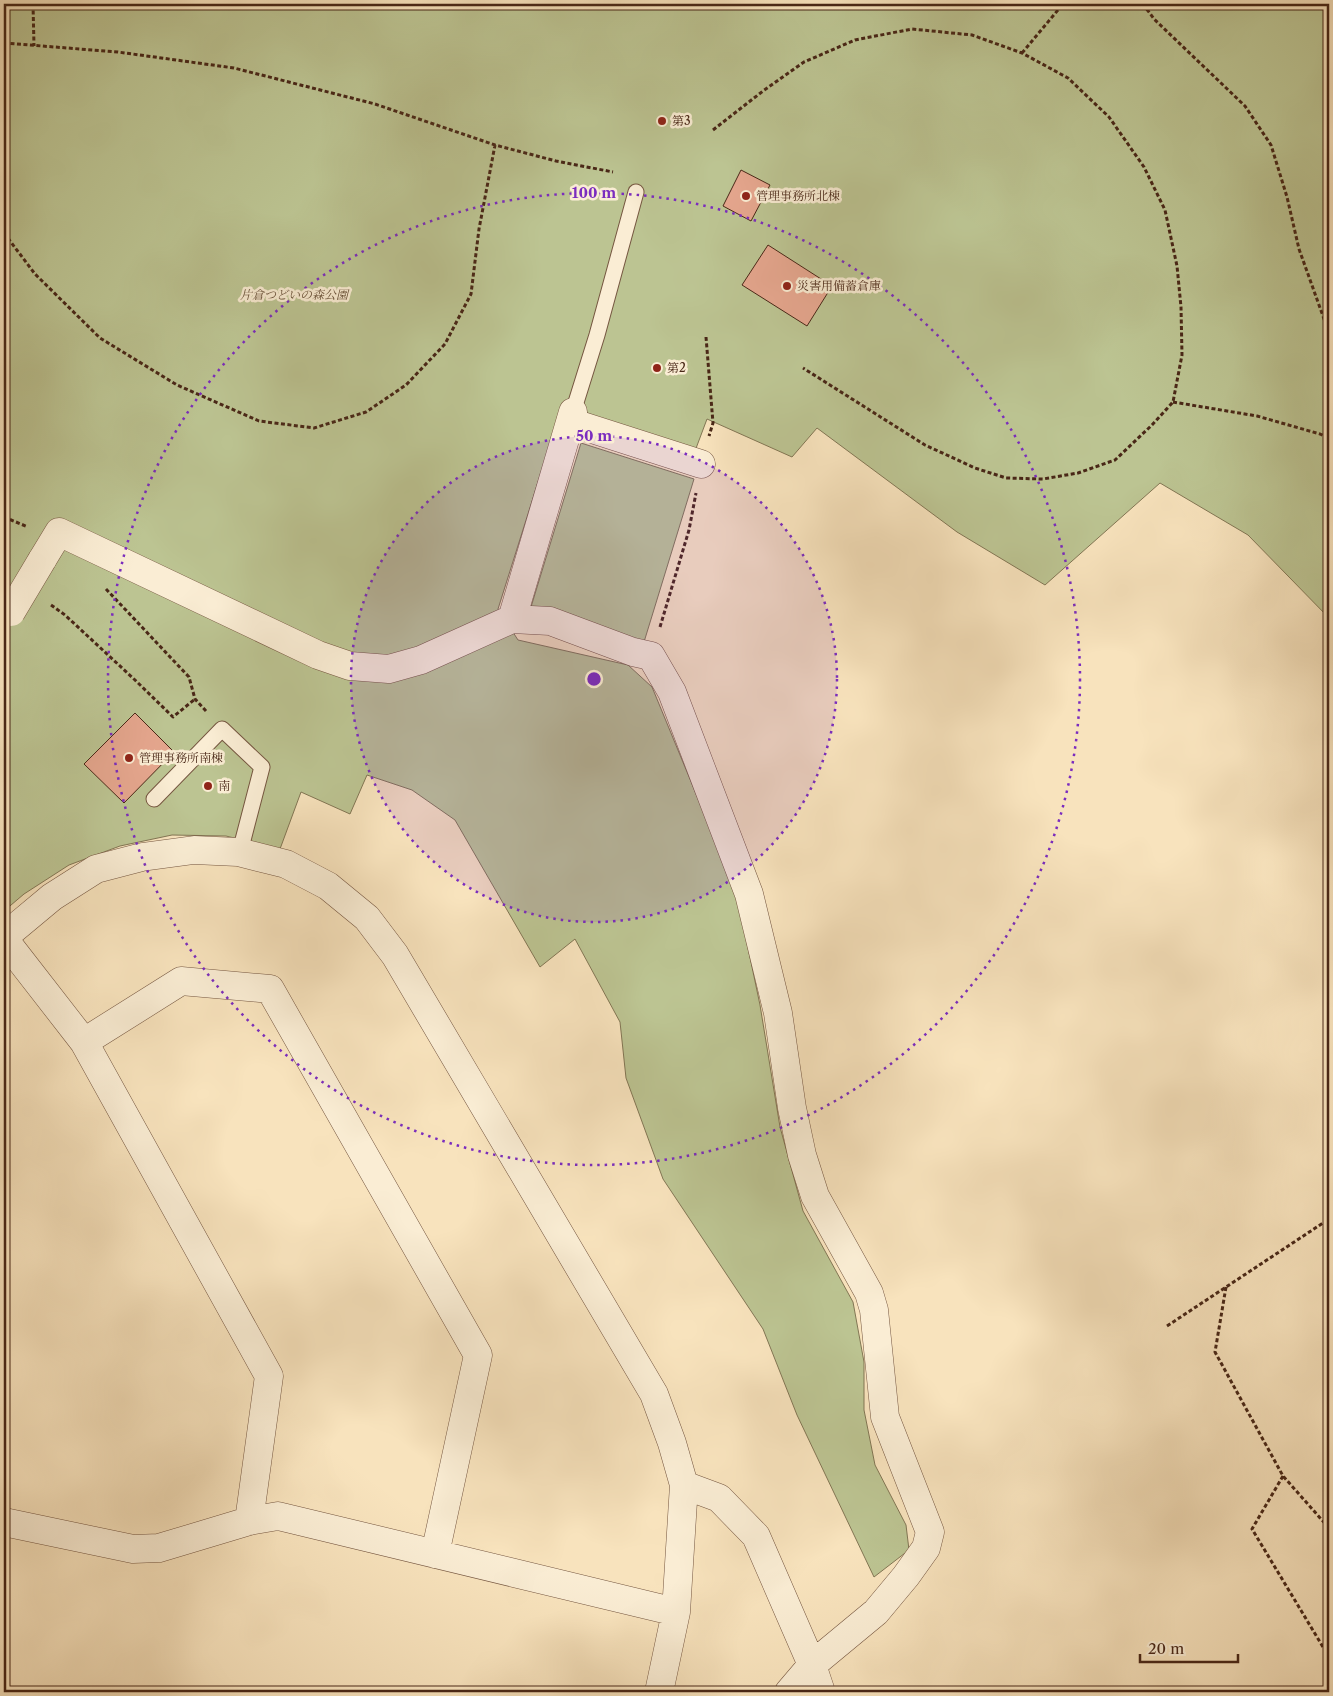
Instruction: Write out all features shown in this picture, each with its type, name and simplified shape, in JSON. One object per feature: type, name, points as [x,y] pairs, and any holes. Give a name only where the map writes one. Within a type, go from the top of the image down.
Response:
[{"type":"street","points":[[512,620],[572,417],[701,464]]},
{"type":"street","points":[[7,619],[59,532],[318,655],[350,666],[389,669],[421,660],[512,620],[550,621],[634,652],[651,656],[672,692],[749,894],[778,1013],[792,1108],[802,1155],[815,1196],[869,1293],[874,1310],[885,1417],[930,1532],[926,1548],[876,1612],[812,1665],[789,1692]]},
{"type":"street","points":[[249,1520],[269,1376],[84,1042],[4,938],[52,896],[96,870],[142,857],[194,850],[238,852],[286,864],[328,886],[367,918],[395,955],[654,1394],[672,1443],[684,1485],[676,1612],[659,1692]]},
{"type":"street","points":[[84,1042],[180,981],[270,989],[478,1355],[435,1554]]},
{"type":"street","points":[[684,1485],[719,1498],[756,1536],[812,1665],[821,1692]]},
{"type":"street","points":[[4,1522],[133,1549],[159,1548],[249,1520],[278,1516],[676,1612]]},
{"type":"lane","points":[[572,417],[598,334],[636,192]]},
{"type":"lane","points":[[154,799],[222,729],[262,767],[243,840],[238,852]]},
{"type":"path","points":[[33,4],[34,46]]},
{"type":"path","points":[[1022,53],[1063,4]]},
{"type":"path","points":[[1143,4],[1154,19],[1245,106],[1271,146],[1287,197],[1299,249],[1329,333]]},
{"type":"path","points":[[713,130],[804,62],[855,40],[912,29],[972,35],[1022,53],[1068,78],[1109,117],[1144,167],[1165,210],[1177,266],[1181,307],[1182,355],[1173,402],[1115,460],[1078,473],[1043,479],[1006,478],[975,468],[925,445],[803,368]]},
{"type":"path","points":[[4,42],[118,52],[234,68],[375,104],[495,145],[556,161],[612,172]]},
{"type":"path","points":[[4,233],[35,274],[100,338],[177,385],[259,421],[314,428],[366,412],[406,385],[445,344],[471,294],[479,229],[495,145]]},
{"type":"path","points":[[651,656],[690,530],[701,464],[713,422],[706,338]]},
{"type":"path","points":[[1173,402],[1257,416],[1329,438]]},
{"type":"path","points":[[118,602],[189,677],[195,699],[222,729]]},
{"type":"path","points":[[50,605],[65,615],[136,680],[172,717],[195,699]]},
{"type":"path","points":[[1167,1326],[1329,1219]]},
{"type":"path","points":[[1226,1287],[1215,1352],[1283,1476],[1329,1528]]},
{"type":"path","points":[[1283,1476],[1252,1529],[1329,1656]]},
{"type":"green space","name":"片倉つどいの森公園","points":[[4,4],[1329,4],[1329,618],[1248,535],[1160,483],[1045,585],[957,532],[817,428],[792,457],[707,419],[695,451],[561,409],[498,609],[518,640],[628,665],[652,687],[736,891],[760,1005],[780,1127],[803,1211],[853,1302],[864,1362],[864,1410],[875,1465],[906,1525],[909,1550],[874,1577],[797,1415],[763,1329],[663,1179],[626,1078],[620,1022],[575,939],[540,967],[455,820],[412,790],[367,775],[350,814],[301,792],[280,849],[226,836],[172,835],[120,846],[69,865],[24,894],[4,911]]},
{"type":"green space","points":[[581,443],[694,479],[644,642],[531,607]]},
{"type":"building","name":"管理事務所北棟","points":[[741,170],[770,185],[751,221],[723,206]]},
{"type":"building","name":"災害用備蓄倉庫","points":[[768,245],[832,286],[807,326],[742,285]]},
{"type":"building","name":"管理事務所南棟","points":[[135,713],[174,752],[124,803],[84,764]]},
{"type":"place","name":"第3","points":[[662,121]]},
{"type":"place","name":"管理事務所北棟","points":[[746,196]]},
{"type":"place","name":"災害用備蓄倉庫","points":[[787,286]]},
{"type":"place","name":"第2","points":[[657,368]]},
{"type":"place","name":"管理事務所南棟","points":[[129,758]]},
{"type":"place","name":"南","points":[[208,786]]}]
